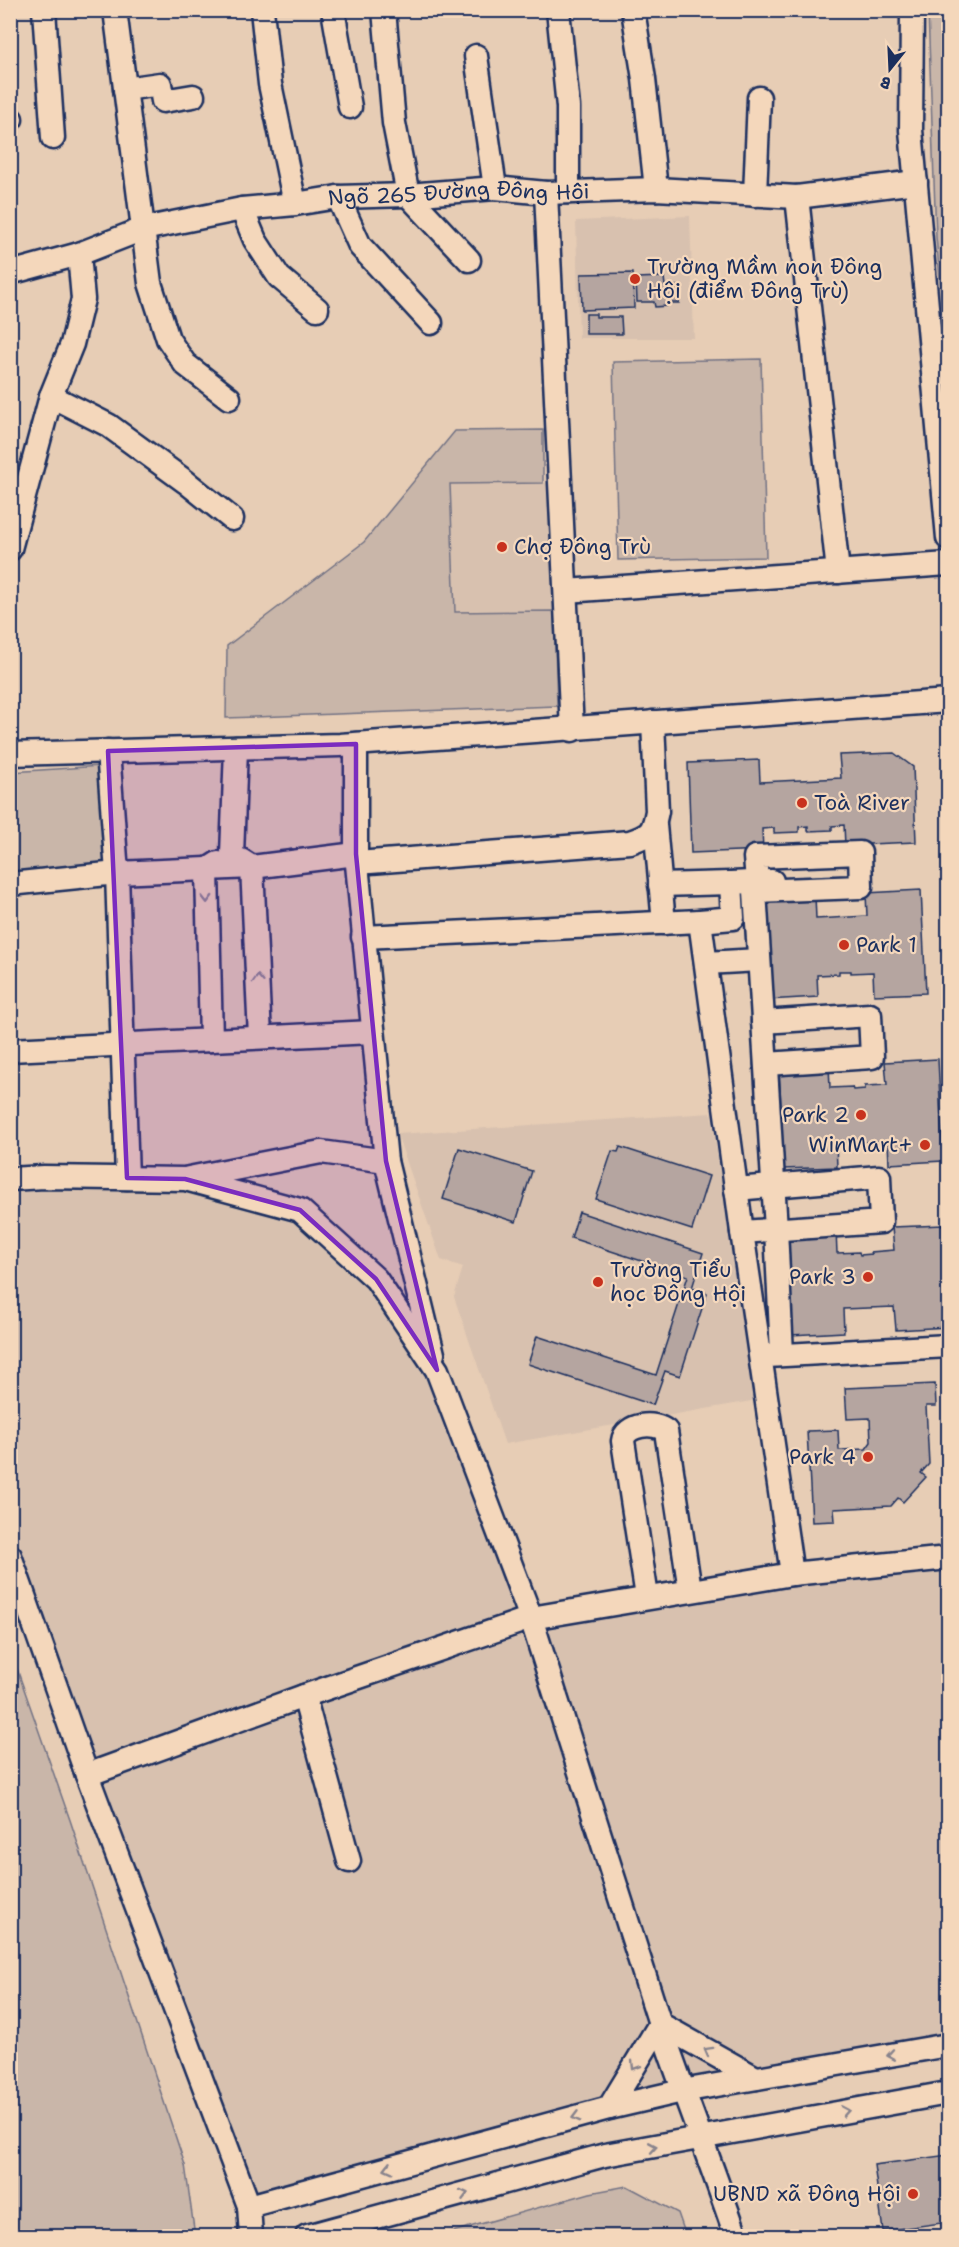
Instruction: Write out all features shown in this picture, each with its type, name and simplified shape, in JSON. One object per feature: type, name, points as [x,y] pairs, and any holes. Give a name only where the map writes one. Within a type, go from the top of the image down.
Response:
[{"type":"street","points":[[44,10],[53,138]]},
{"type":"street","points":[[115,10],[150,283],[168,339],[185,364],[229,398]]},
{"type":"street","points":[[262,10],[270,84],[295,204]]},
{"type":"street","points":[[333,10],[350,107]]},
{"type":"street","points":[[384,10],[394,123],[408,195],[469,260]]},
{"type":"street","points":[[558,10],[568,107],[557,192],[566,591],[572,730]]},
{"type":"street","points":[[633,10],[644,79],[656,189]]},
{"type":"street","points":[[912,10],[910,130],[948,538]]},
{"type":"street","points":[[476,56],[495,188]]},
{"type":"street","points":[[125,89],[160,84],[163,101],[193,96]]},
{"type":"street","points":[[755,195],[759,98]]},
{"type":"street","name":"Ngõ 265 Đường Đông Hội","points":[[10,273],[79,254],[142,229],[242,208],[295,204],[338,197],[408,195],[495,188],[557,192],[656,189],[797,196],[915,182]]},
{"type":"street","points":[[797,196],[838,572]]},
{"type":"street","points":[[338,197],[360,246],[431,323]]},
{"type":"street","points":[[242,208],[255,240],[279,277],[317,309]]},
{"type":"street","points":[[10,549],[51,396],[72,344],[83,299],[79,254]]},
{"type":"street","points":[[51,396],[108,425],[232,519]]},
{"type":"street","points":[[566,591],[948,564]]},
{"type":"street","points":[[10,753],[356,744],[948,701]]},
{"type":"street","points":[[653,722],[657,789],[655,825],[664,922]]},
{"type":"street","points":[[356,744],[357,859],[386,1161],[437,1370],[531,1618],[682,2091],[702,2138],[736,2236]]},
{"type":"street","points":[[232,855],[236,748]]},
{"type":"street","points":[[108,751],[117,873],[127,1178]]},
{"type":"street","points":[[10,884],[117,873],[207,870],[630,842],[648,836],[655,825]]},
{"type":"street","points":[[660,885],[765,881],[755,857],[860,853],[861,887],[755,891],[776,1229],[771,1355],[792,1574]]},
{"type":"street","points":[[232,855],[252,867]]},
{"type":"street","points":[[207,870],[232,855]]},
{"type":"street","points":[[252,867],[260,1037]]},
{"type":"street","points":[[207,870],[211,1040]]},
{"type":"street","points":[[363,937],[734,918],[731,883]]},
{"type":"street","points":[[700,921],[742,1232],[771,1355]]},
{"type":"street","points":[[706,963],[759,960]]},
{"type":"street","points":[[763,1022],[870,1015],[872,1057],[766,1064]]},
{"type":"street","points":[[10,1050],[372,1032]]},
{"type":"street","points":[[10,1179],[185,1179],[321,1152],[386,1161]]},
{"type":"street","points":[[736,1189],[879,1177],[881,1222],[742,1232]]},
{"type":"street","points":[[185,1179],[300,1210],[376,1279],[437,1370]]},
{"type":"street","points":[[771,1355],[948,1346]]},
{"type":"street","points":[[647,1597],[623,1441],[624,1434],[629,1430],[654,1425],[661,1426],[666,1431],[690,1590]]},
{"type":"street","points":[[10,1556],[87,1775],[249,2206],[251,2236]]},
{"type":"street","points":[[87,1775],[304,1696],[531,1618],[792,1574],[948,1558]]},
{"type":"street","points":[[304,1696],[349,1861]]},
{"type":"street","points":[[660,2024],[756,2078]]},
{"type":"street","points":[[609,2108],[660,2024]]},
{"type":"street","points":[[249,2206],[609,2108],[682,2091],[948,2045]]},
{"type":"street","points":[[307,2236],[605,2155],[948,2093]]},
{"type":"highlighted area","points":[[356,744],[356,854],[386,1161],[437,1370],[376,1279],[300,1210],[185,1179],[127,1178],[108,751]]},
{"type":"shaded area","points":[[928,11],[942,11],[948,34],[948,360],[936,237]]},
{"type":"shaded area","name":"Trường Mầm non Đông Hội (điểm Đông Trù)","points":[[690,216],[694,338],[579,338],[576,221]]},
{"type":"shaded area","points":[[761,359],[766,557],[618,560],[613,362]]},
{"type":"shaded area","points":[[543,430],[543,483],[450,484],[455,612],[554,611],[557,706],[226,718],[227,646],[364,542],[455,431]]},
{"type":"shaded area","name":"Chợ Đông Trù","points":[[450,483],[550,483],[554,611],[455,613]]},
{"type":"shaded area","points":[[101,766],[106,864],[11,872],[11,772]]},
{"type":"shaded area","name":"Trường Tiểu học Đông Hội","points":[[711,1113],[757,1400],[505,1444],[454,1297],[463,1267],[441,1260],[397,1134]]},
{"type":"shaded area","points":[[10,1179],[185,1179],[300,1210],[376,1279],[437,1370],[531,1618],[948,1559],[948,2045],[682,2091],[249,2206],[11,1556]]},
{"type":"shaded area","points":[[10,1649],[70,1820],[185,2165],[195,2236],[11,2236]]},
{"type":"shaded area","points":[[627,2186],[678,2213],[686,2236],[438,2236],[590,2193]]},
{"type":"building","points":[[633,273],[634,308],[582,310],[581,274]]},
{"type":"building","points":[[664,277],[665,286],[679,286],[679,303],[667,303],[667,306],[655,307],[654,302],[637,302],[636,278]]},
{"type":"building","points":[[586,314],[596,314],[596,317],[621,317],[622,334],[586,334]]},
{"type":"building","name":"Toà River","points":[[894,753],[913,767],[916,842],[845,845],[844,825],[832,826],[832,830],[808,831],[808,826],[799,827],[799,832],[774,833],[774,828],[762,829],[763,850],[691,853],[688,763],[759,760],[760,782],[841,778],[839,755]]},
{"type":"building","name":"Park 1","points":[[921,890],[926,993],[874,995],[873,972],[839,971],[839,974],[817,975],[818,997],[767,1000],[762,899],[815,896],[816,919],[867,916],[866,893]]},
{"type":"building","name":"Park 2","points":[[938,1059],[943,1161],[889,1164],[888,1141],[836,1144],[837,1167],[784,1169],[779,1068],[829,1066],[830,1088],[852,1087],[853,1090],[865,1089],[865,1086],[887,1085],[885,1062]]},
{"type":"building","points":[[620,1147],[709,1176],[692,1230],[596,1199],[612,1151],[618,1152]]},
{"type":"building","points":[[459,1148],[532,1171],[516,1222],[443,1199]]},
{"type":"building","points":[[579,1212],[703,1253],[692,1288],[707,1293],[680,1376],[665,1371],[653,1405],[528,1364],[537,1336],[656,1375],[688,1276],[571,1238]]},
{"type":"building","name":"Park 3","points":[[944,1225],[948,1327],[896,1330],[894,1307],[843,1309],[844,1332],[791,1335],[786,1234],[836,1231],[837,1253],[859,1252],[860,1255],[894,1250],[892,1227]]},
{"type":"building","name":"Park 4","points":[[935,1384],[936,1406],[926,1406],[929,1464],[921,1473],[926,1477],[903,1502],[898,1498],[891,1506],[834,1509],[835,1521],[812,1522],[807,1431],[838,1430],[839,1450],[866,1449],[871,1442],[870,1418],[847,1419],[845,1388]]},
{"type":"building","name":"UBND xã Đông Hội","points":[[948,2155],[948,2236],[938,2236],[937,2233],[942,2231],[941,2223],[883,2231],[874,2165]]},
{"type":"place","name":"Trường Mầm non Đông Hội (điểm Đông Trù)","points":[[635,279]]},
{"type":"place","name":"Chợ Đông Trù","points":[[502,547]]},
{"type":"place","name":"Toà River","points":[[802,803]]},
{"type":"place","name":"Park 1","points":[[844,945]]},
{"type":"place","name":"Park 2","points":[[861,1115]]},
{"type":"place","name":"WinMart+","points":[[925,1145]]},
{"type":"place","name":"Park 3","points":[[868,1277]]},
{"type":"place","name":"Trường Tiểu học Đông Hội","points":[[598,1282]]},
{"type":"place","name":"Park 4","points":[[868,1457]]},
{"type":"place","name":"UBND xã Đông Hội","points":[[913,2194]]}]
